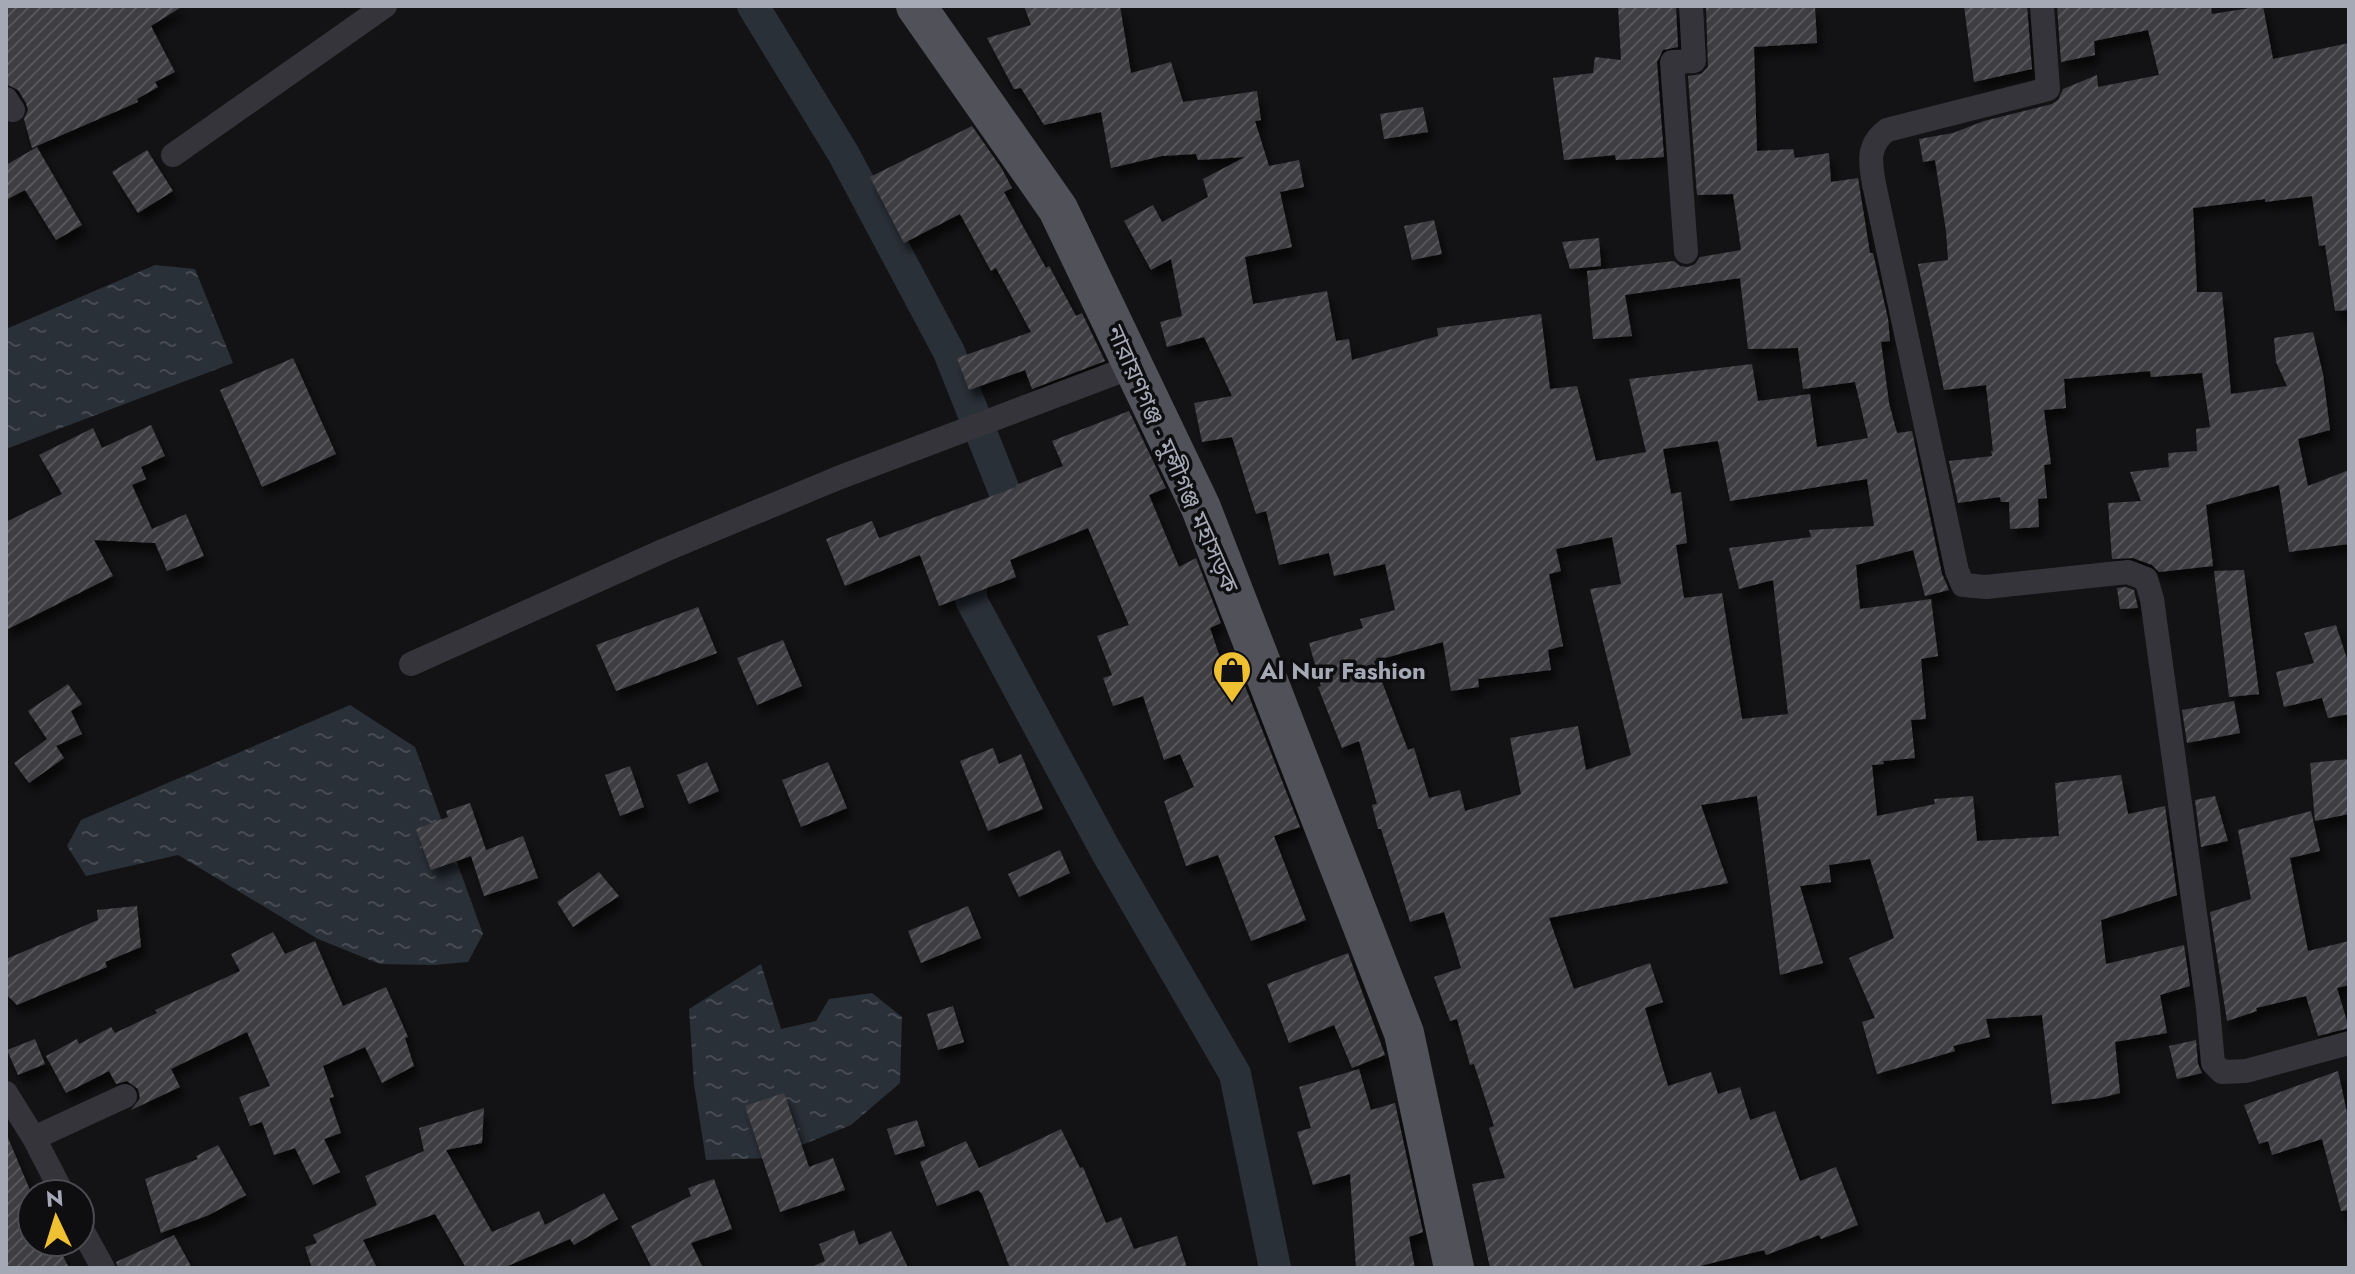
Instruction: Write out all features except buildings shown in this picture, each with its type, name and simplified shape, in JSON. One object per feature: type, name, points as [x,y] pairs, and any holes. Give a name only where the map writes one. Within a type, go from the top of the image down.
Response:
[{"type":"main road","name":"নারায়ণগঞ্জ - মুন্সীগঞ্জ মহাসড়ক","points":[[916,6],[1058,209],[1201,508],[1404,1033],[1454,1268]]},
{"type":"street","points":[[173,155],[385,6]]},
{"type":"street","points":[[1686,252],[1672,62],[1694,61],[1691,6]]},
{"type":"street","points":[[2042,6],[2048,89],[1887,130],[1877,137],[1871,147],[1874,184],[1957,571],[1963,585],[1986,587],[2128,572],[2146,579],[2154,614],[2213,1063],[2222,1072],[2246,1071],[2349,1043]]},
{"type":"street","points":[[411,664],[665,550],[931,443],[1134,366]]},
{"type":"street","points":[[6,1093],[55,1178]]},
{"type":"street","points":[[34,1138],[125,1096]]},
{"type":"water","points":[[155,265],[195,269],[233,363],[6,449],[6,329]]},
{"type":"water","points":[[350,705],[415,747],[483,934],[468,962],[380,964],[318,939],[178,855],[86,876],[67,846],[81,820]]},
{"type":"water","points":[[761,964],[781,1029],[816,1021],[829,999],[872,993],[902,1017],[900,1083],[851,1125],[770,1158],[706,1160],[694,1084],[689,1009]]},
{"type":"waterway","points":[[753,6],[843,153],[949,352],[1011,508],[971,542],[971,600],[1106,851],[1235,1074],[1275,1268]]},
{"type":"place","name":"Al Nur Fashion","points":[[1232,704]]}]
